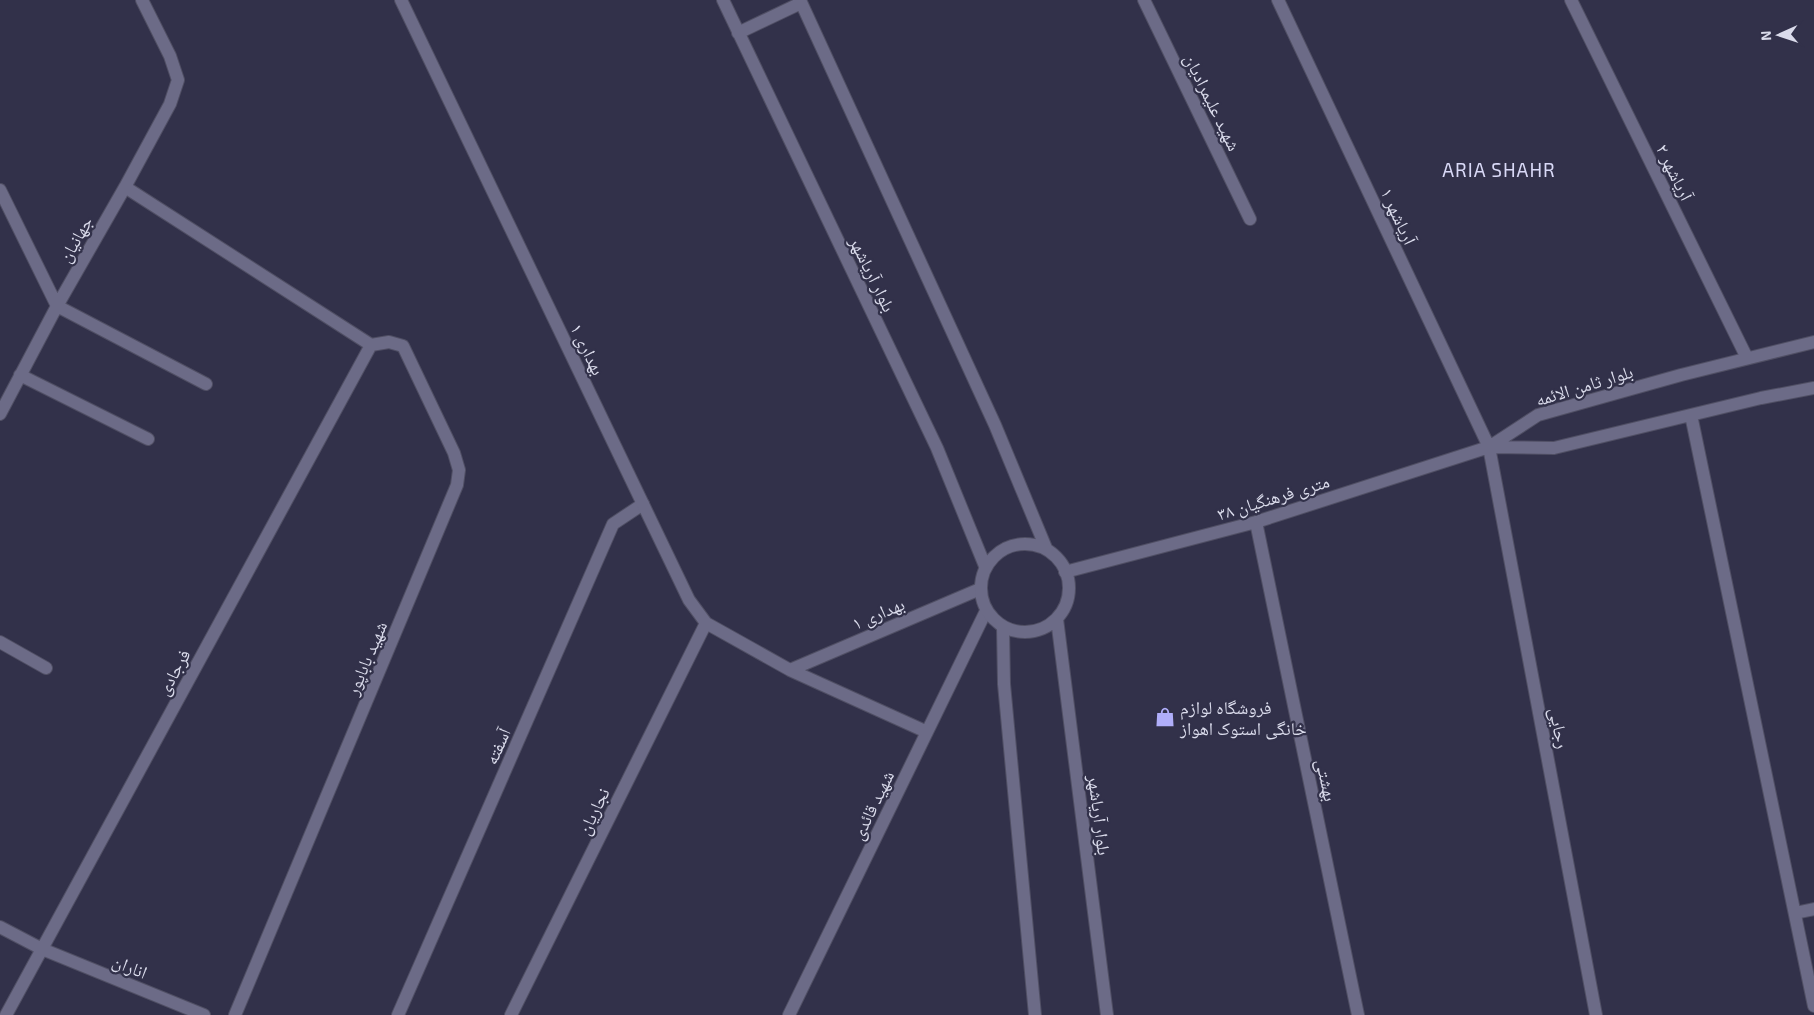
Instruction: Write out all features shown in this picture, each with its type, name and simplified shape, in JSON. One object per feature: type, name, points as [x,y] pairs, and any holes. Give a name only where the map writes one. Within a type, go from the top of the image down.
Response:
[{"type":"street","name":"جهانیان","points":[[0,414],[57,306],[126,188],[170,104],[178,80],[170,56],[142,0]]},
{"type":"street","name":"بهداری ۱","points":[[401,0],[689,600],[706,623],[790,670],[927,732]]},
{"type":"street","name":"بلوار آریاشهر","points":[[723,0],[937,448],[985,566]]},
{"type":"street","name":"شهید علیمرادیان","points":[[1144,0],[1250,219]]},
{"type":"street","name":"آریاشهر ۱","points":[[1278,0],[1489,446]]},
{"type":"street","name":"آریاشهر ۲","points":[[1571,0],[1747,358]]},
{"type":"street","points":[[738,32],[800,1],[995,425],[1046,548]]},
{"type":"street","points":[[126,188],[371,345]]},
{"type":"street","points":[[0,190],[57,306],[206,384]]},
{"type":"street","name":"شهید باباپور","points":[[235,1015],[457,485],[459,470],[454,453],[403,346],[389,342],[371,345]]},
{"type":"street","name":"بلوار ثامن الائمه","points":[[1489,446],[1538,415],[1681,375],[1814,342]]},
{"type":"street","name":"فرجادی","points":[[6,1015],[371,345]]},
{"type":"street","points":[[20,375],[148,439]]},
{"type":"street","points":[[1489,446],[1554,448],[1761,398],[1814,388]]},
{"type":"street","points":[[1691,415],[1814,1006]]},
{"type":"street","name":"۳۸ متری فرهنگیان","points":[[1065,572],[1256,522],[1489,446]]},
{"type":"street","name":"رجایی","points":[[1489,446],[1596,1015]]},
{"type":"street","name":"آسفته","points":[[398,1015],[614,524],[643,504]]},
{"type":"street","name":"بهشتی","points":[[1256,522],[1358,1015]]},
{"type":"street","points":[[1024,542],[1046,548],[1062,562],[1069,580],[1068,601],[1057,619],[1041,630],[1022,633],[1003,627],[986,611],[980,588],[985,566],[1001,549],[1024,542]]},
{"type":"street","name":"بهداری ۱","points":[[790,670],[980,588]]},
{"type":"street","name":"شهید قائدی","points":[[789,1015],[986,611]]},
{"type":"street","name":"بلوار آریاشهر","points":[[1057,619],[1107,1015]]},
{"type":"street","name":"نجاریان","points":[[511,1015],[706,623]]},
{"type":"street","points":[[1003,627],[1004,684],[1035,1015]]},
{"type":"street","points":[[0,642],[46,668]]},
{"type":"street","points":[[1795,913],[1814,909]]},
{"type":"street","name":"اناران","points":[[0,926],[42,949],[204,1015]]},
{"type":"place","name":"فروشگاه لوازم خانگی استوک اهواز","points":[[1165,717]]},
{"type":"district","name":"ARIA SHAHR","points":[[1499,169]]}]
